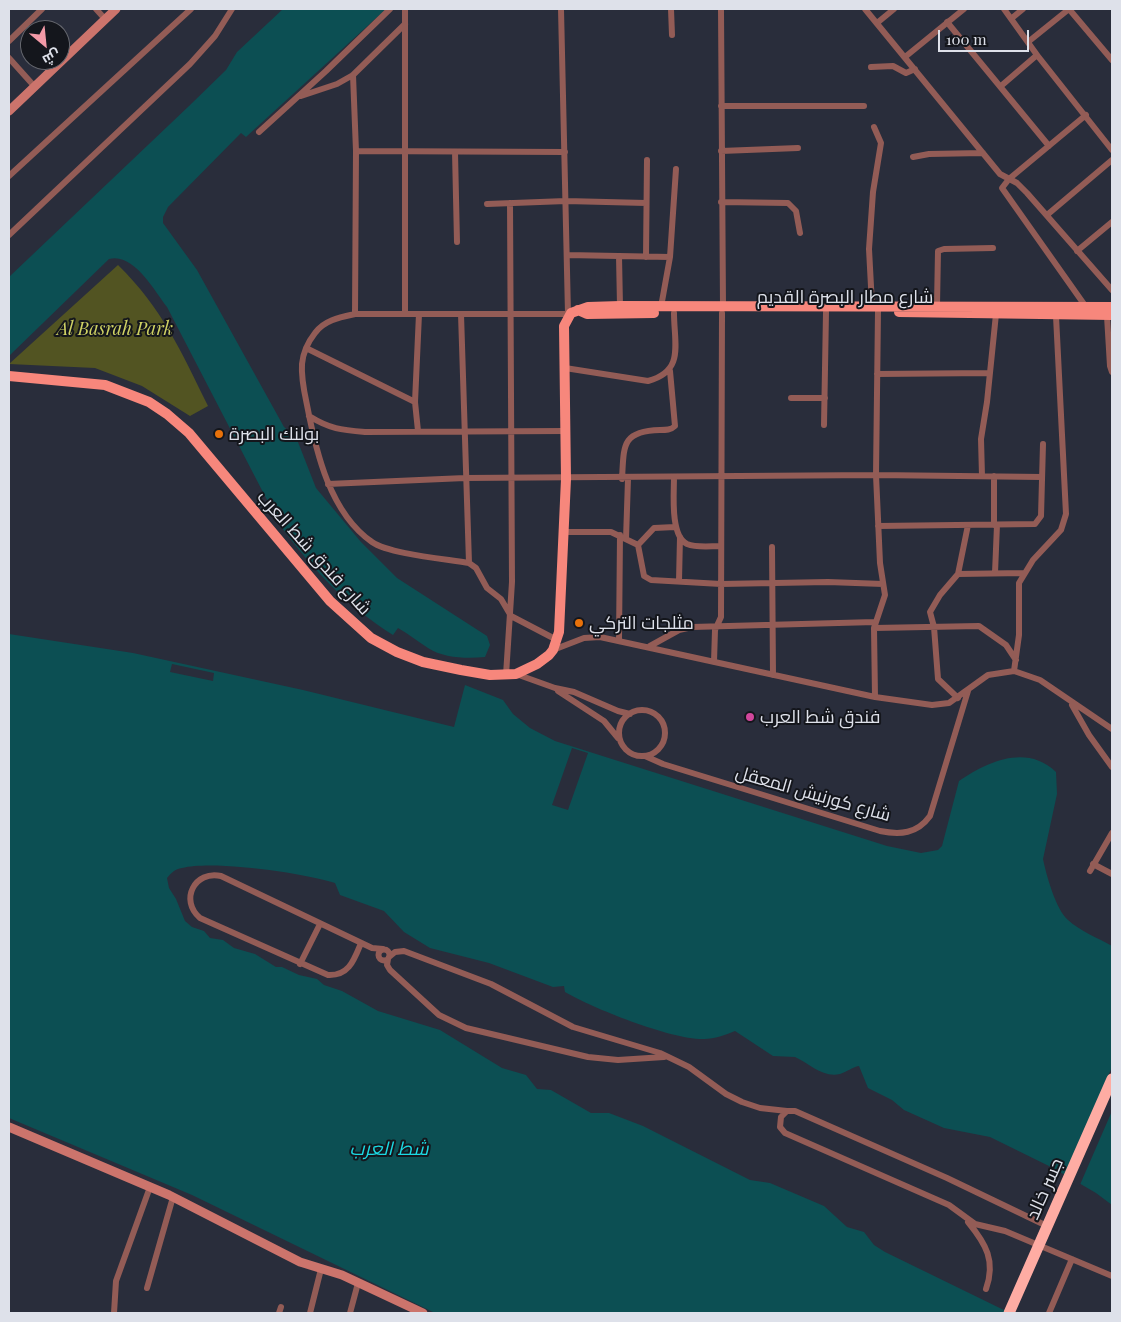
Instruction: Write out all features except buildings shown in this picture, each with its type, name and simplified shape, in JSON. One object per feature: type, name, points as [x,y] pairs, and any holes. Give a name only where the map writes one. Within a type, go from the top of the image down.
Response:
[{"type":"highway","name":"جسر خالد","points":[[1009,1313],[1112,1079]]},
{"type":"highway","name":"جسر خالد","points":[[1017,1313],[1112,1097]]},
{"type":"main road","name":"شارع مطار البصرة القديم","points":[[573,312],[588,307],[620,306],[826,312],[937,305],[1086,308],[1110,313]]},
{"type":"main road","name":"شارع مطار البصرة القديم","points":[[573,312],[587,314],[674,313],[722,309],[875,308],[1056,316],[1110,313]]},
{"type":"main road","points":[[511,674],[536,664],[555,645],[562,617],[566,479],[564,326],[573,312]]},
{"type":"main road","name":"شارع فندق شط العرب","points":[[9,376],[105,385],[150,402],[184,427],[330,601],[371,638],[397,652],[423,662],[490,675],[511,674]]},
{"type":"street","points":[[9,41],[42,9]]},
{"type":"street","points":[[96,9],[105,19]]},
{"type":"street","points":[[9,111],[116,9]]},
{"type":"street","points":[[9,176],[191,9]]},
{"type":"street","points":[[9,235],[190,64],[215,36],[232,9]]},
{"type":"street","points":[[259,132],[299,97],[390,9]]},
{"type":"street","points":[[405,9],[405,314]]},
{"type":"street","points":[[561,9],[567,255],[573,312],[510,315],[355,314],[325,324],[316,331],[306,348],[301,375],[309,416],[328,484],[350,520],[373,543],[400,551],[468,563],[476,568],[487,588],[501,599],[511,616],[555,645],[591,636],[619,640],[875,697],[938,706],[958,698],[988,675],[1014,671],[1040,680],[1072,704],[1112,729]]},
{"type":"street","points":[[671,9],[672,36]]},
{"type":"street","points":[[714,662],[715,630],[721,617],[722,584],[721,9]]},
{"type":"street","points":[[865,9],[1001,175],[1027,193],[1077,251],[1111,286]]},
{"type":"street","points":[[877,23],[894,9]]},
{"type":"street","points":[[905,56],[964,9]]},
{"type":"street","points":[[1004,9],[1037,55],[1112,150]]},
{"type":"street","points":[[1012,18],[1023,9]]},
{"type":"street","points":[[1028,42],[1069,9],[1112,60]]},
{"type":"street","points":[[947,22],[1050,146]]},
{"type":"street","points":[[299,97],[337,84],[353,75],[405,24]]},
{"type":"street","points":[[1002,86],[1037,55]]},
{"type":"street","points":[[9,58],[35,87]]},
{"type":"street","points":[[871,67],[888,65],[910,73],[916,69]]},
{"type":"street","points":[[353,75],[356,151],[355,314]]},
{"type":"street","points":[[721,106],[864,106]]},
{"type":"street","points":[[1086,115],[1002,186],[1003,191],[1086,308]]},
{"type":"street","points":[[874,127],[881,143],[874,186],[869,249],[875,308],[877,374],[876,475],[884,600],[874,625],[875,697]]},
{"type":"street","points":[[721,151],[798,148]]},
{"type":"street","points":[[356,151],[565,152]]},
{"type":"street","points":[[455,152],[457,242]]},
{"type":"street","points":[[913,157],[929,154],[983,153]]},
{"type":"street","points":[[646,257],[647,160]]},
{"type":"street","points":[[1046,215],[1112,160]]},
{"type":"street","points":[[661,307],[670,257],[676,169]]},
{"type":"street","points":[[487,204],[566,201],[646,203]]},
{"type":"street","points":[[721,202],[788,203],[796,210],[800,233]]},
{"type":"street","points":[[510,203],[511,674],[574,692],[618,711],[630,714],[648,711],[662,723],[664,741],[656,751],[645,756],[627,751],[604,721],[555,688]]},
{"type":"street","points":[[1077,251],[1112,222]]},
{"type":"street","points":[[937,305],[938,251],[944,249],[993,248]]},
{"type":"street","points":[[567,255],[670,257]]},
{"type":"street","points":[[619,256],[620,306]]},
{"type":"street","points":[[824,425],[826,312]]},
{"type":"street","points":[[626,539],[624,444],[631,436],[640,431],[670,429],[675,426],[670,371],[674,362],[674,313]]},
{"type":"street","points":[[1110,313],[1110,366],[1112,372]]},
{"type":"street","points":[[418,431],[415,402],[419,314]]},
{"type":"street","points":[[462,314],[468,563]]},
{"type":"street","points":[[982,476],[981,440],[988,402],[996,314]]},
{"type":"street","points":[[1014,671],[1019,635],[1019,583],[1024,573],[1061,530],[1066,514],[1056,316]]},
{"type":"street","points":[[306,348],[415,402]]},
{"type":"street","points":[[565,368],[648,381],[660,378],[670,371]]},
{"type":"street","points":[[877,374],[990,373]]},
{"type":"street","points":[[791,398],[825,398]]},
{"type":"street","points":[[309,416],[337,430],[566,431]]},
{"type":"street","points":[[878,526],[1032,525],[1038,522],[1040,516],[1043,444]]},
{"type":"street","points":[[328,484],[465,478],[625,479],[876,475],[1042,477]]},
{"type":"street","points":[[994,476],[994,573]]},
{"type":"street","points":[[674,477],[675,527],[684,543],[693,546],[722,546]]},
{"type":"street","points":[[958,698],[938,679],[934,627],[930,612],[940,595],[958,574],[968,525]]},
{"type":"street","points":[[638,545],[654,528],[675,527]]},
{"type":"street","points":[[565,532],[611,532],[638,545]]},
{"type":"street","points":[[619,640],[620,535]]},
{"type":"street","points":[[679,581],[680,537]]},
{"type":"street","points":[[638,545],[644,576],[651,580],[722,584],[772,582],[883,584]]},
{"type":"street","points":[[772,547],[771,624],[773,675]]},
{"type":"street","points":[[958,574],[1024,573]]},
{"type":"street","points":[[650,646],[684,629],[717,625],[979,626],[1006,645],[1016,660]]},
{"type":"street","name":"شارع كورنيش المعقل","points":[[645,756],[662,764],[880,831],[908,833],[920,826],[930,816],[969,690]]},
{"type":"street","points":[[1072,704],[1083,726],[1112,767]]},
{"type":"street","points":[[620,741],[621,723],[630,714]]},
{"type":"street","points":[[1090,871],[1112,834]]},
{"type":"street","points":[[1094,864],[1112,874]]},
{"type":"street","points":[[361,944],[351,965],[338,974],[328,975],[200,918],[191,906],[191,890],[197,882],[206,876],[221,876],[361,944],[372,948],[399,951],[490,984],[573,1027],[650,1049],[689,1067],[717,1088],[742,1102],[760,1108],[795,1111],[947,1178],[1047,1226]]},
{"type":"street","points":[[300,964],[320,924]]},
{"type":"street","points":[[372,948],[385,958]]},
{"type":"street","points":[[385,950],[379,953],[385,958]]},
{"type":"street","points":[[385,950],[385,958],[390,970],[439,1015],[466,1028],[588,1057],[618,1060],[653,1057],[670,1058]]},
{"type":"street","points":[[385,958],[399,951]]},
{"type":"street","points":[[787,1111],[779,1122],[780,1127],[785,1133],[949,1205],[968,1221],[983,1241],[989,1255],[991,1270],[986,1289]]},
{"type":"street","points":[[9,1127],[172,1197],[300,1262],[358,1283],[419,1312]]},
{"type":"street","points":[[114,1313],[116,1281],[150,1187]]},
{"type":"street","points":[[147,1288],[172,1197]]},
{"type":"street","points":[[968,1221],[1005,1232],[1112,1276]]},
{"type":"street","points":[[1049,1313],[1072,1259]]},
{"type":"street","points":[[310,1313],[321,1269]]},
{"type":"street","points":[[350,1313],[358,1283]]},
{"type":"green space","name":"Al Basrah Park","points":[[118,265],[147,297],[159,314],[208,406],[190,416],[142,386],[95,368],[9,364]]},
{"type":"water","points":[[283,9],[386,9],[246,137],[241,133],[168,207],[163,217],[163,223],[197,270],[284,427],[296,437],[316,488],[361,542],[397,578],[487,636],[490,645],[485,657],[463,658],[441,654],[428,648],[398,628],[393,635],[360,612],[331,586],[280,525],[167,307],[142,274],[126,261],[118,258],[109,259],[9,356],[9,277],[226,70],[237,52]]},
{"type":"water","name":"شط العرب","points":[[9,634],[133,653],[303,690],[454,727],[465,685],[503,700],[513,714],[530,728],[555,741],[887,846],[921,853],[938,850],[942,846],[959,781],[982,767],[1008,759],[1020,757],[1033,759],[1045,764],[1056,772],[1057,794],[1043,859],[1052,891],[1059,908],[1068,920],[1112,946],[1112,1205],[1096,1193],[1053,1168],[990,1137],[944,1128],[904,1110],[892,1100],[868,1088],[859,1066],[840,1074],[828,1074],[795,1057],[773,1056],[735,1031],[716,1038],[704,1039],[690,1038],[653,1029],[577,999],[565,992],[564,986],[553,987],[489,963],[430,948],[404,932],[384,911],[340,895],[335,883],[302,875],[236,867],[196,866],[182,868],[177,869],[167,878],[169,888],[185,921],[192,927],[204,931],[210,938],[223,940],[234,948],[255,954],[276,967],[282,967],[299,975],[317,979],[324,985],[342,991],[378,1011],[440,1030],[502,1068],[526,1075],[537,1089],[551,1090],[591,1113],[609,1113],[643,1126],[750,1180],[770,1183],[824,1206],[847,1227],[864,1232],[874,1245],[885,1252],[1010,1313],[435,1313],[192,1195],[9,1118]]},
{"type":"pier","points":[[172,664],[214,673],[213,681],[170,672]]},
{"type":"pier","points":[[572,748],[588,753],[568,810],[552,805]]},
{"type":"pier","points":[[1112,1067],[1112,1111],[1079,1187],[1063,1178]]},
{"type":"place","name":"بولنك البصرة","points":[[219,434]]},
{"type":"place","name":"مثلجات التركي","points":[[579,623]]},
{"type":"place","name":"فندق شط العرب","points":[[750,717]]}]
